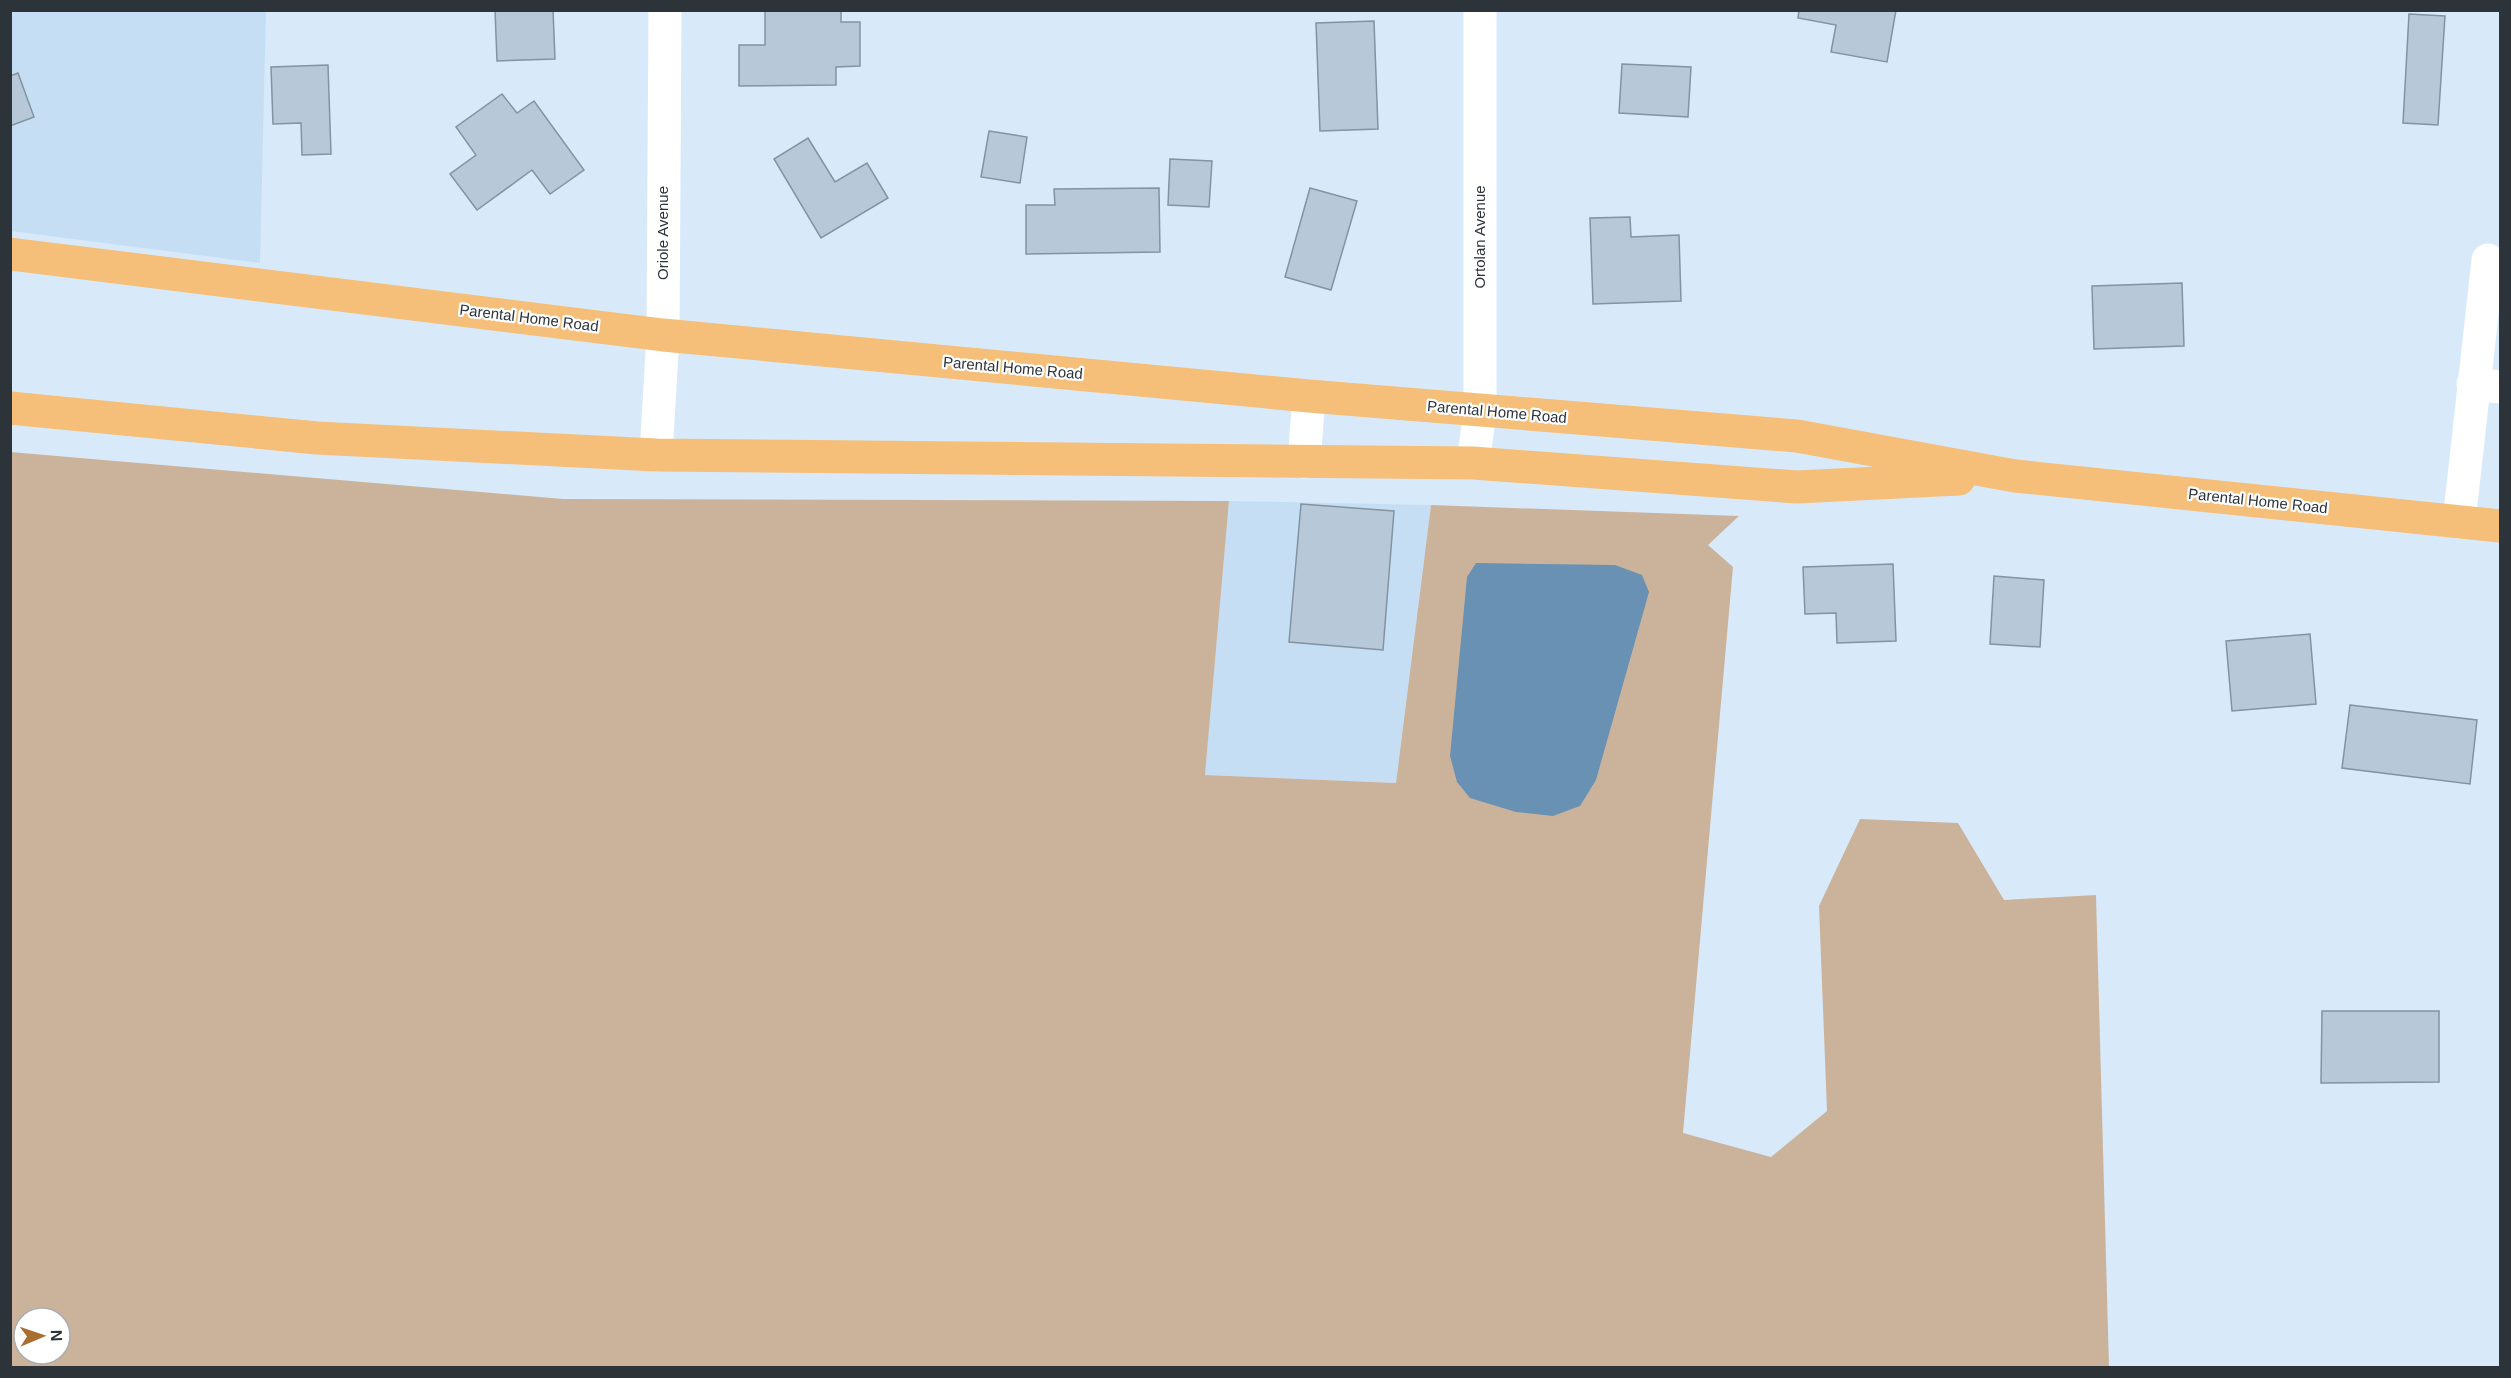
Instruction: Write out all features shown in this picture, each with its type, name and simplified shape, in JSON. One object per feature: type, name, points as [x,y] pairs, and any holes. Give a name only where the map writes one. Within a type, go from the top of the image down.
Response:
[{"type":"main road","name":"Parental Home Road","points":[[10,254],[663,335],[1309,396],[1797,436],[2015,476],[2500,526]]},
{"type":"main road","name":"Parental Home Road","points":[[10,408],[317,438],[656,455],[1473,463],[1797,487],[2015,476]]},
{"type":"street","name":"Oriole Avenue","points":[[656,455],[663,335],[665,10]]},
{"type":"street","name":"Ortolan Avenue","points":[[1473,463],[1480,411],[1480,10]]},
{"type":"street","points":[[2459,522],[2487,386],[2488,260]]},
{"type":"street","points":[[1304,462],[1309,396]]},
{"type":"shaded area","points":[[11,11],[266,11],[260,263],[11,231]]},
{"type":"shaded area","points":[[10,452],[563,499],[1229,501],[1205,775],[1396,783],[1431,505],[1739,516],[1708,545],[1733,567],[1683,1133],[1771,1157],[1827,1111],[1819,906],[1860,819],[1958,823],[2004,900],[2096,895],[2109,1367],[11,1367]]},
{"type":"shaded area","points":[[1229,501],[1431,505],[1396,783],[1205,775]]},
{"type":"water","points":[[1476,563],[1615,565],[1642,575],[1649,592],[1596,780],[1580,806],[1553,816],[1516,812],[1470,798],[1457,782],[1450,756],[1467,577]]},
{"type":"building","points":[[495,10],[553,10],[555,59],[497,61]]},
{"type":"building","points":[[765,10],[841,10],[841,22],[860,22],[860,66],[836,67],[836,85],[739,86],[739,45],[765,45]]},
{"type":"building","points":[[1799,10],[1896,10],[1887,62],[1831,52],[1836,25],[1798,18]]},
{"type":"building","points":[[2409,14],[2445,16],[2438,125],[2403,123]]},
{"type":"building","points":[[1374,21],[1378,129],[1320,131],[1316,23]]},
{"type":"building","points":[[1622,64],[1691,67],[1688,117],[1619,113]]},
{"type":"building","points":[[328,65],[331,154],[302,155],[301,123],[273,124],[271,67]]},
{"type":"building","points":[[18,73],[34,117],[10,126],[10,76]]},
{"type":"building","points":[[502,94],[517,113],[534,101],[584,170],[550,194],[532,170],[477,210],[450,174],[476,155],[456,127]]},
{"type":"building","points":[[989,131],[1027,137],[1020,183],[981,177]]},
{"type":"building","points":[[808,138],[835,182],[867,163],[888,198],[821,238],[774,159]]},
{"type":"building","points":[[1170,159],[1212,161],[1209,207],[1168,205]]},
{"type":"building","points":[[1159,188],[1160,252],[1026,254],[1026,205],[1055,205],[1054,189]]},
{"type":"building","points":[[1310,188],[1357,201],[1331,290],[1285,277]]},
{"type":"building","points":[[1630,217],[1631,237],[1679,235],[1681,301],[1593,304],[1590,218]]},
{"type":"building","points":[[2182,283],[2184,346],[2094,349],[2092,286]]},
{"type":"building","points":[[1301,504],[1394,511],[1383,650],[1289,642]]},
{"type":"building","points":[[1893,564],[1896,641],[1837,643],[1836,613],[1805,614],[1803,567]]},
{"type":"building","points":[[1994,576],[2044,580],[2040,647],[1990,644]]},
{"type":"building","points":[[2310,634],[2316,704],[2232,711],[2226,641]]},
{"type":"building","points":[[2350,705],[2477,720],[2470,784],[2342,768]]},
{"type":"building","points":[[2322,1011],[2439,1011],[2439,1082],[2321,1083]]}]
